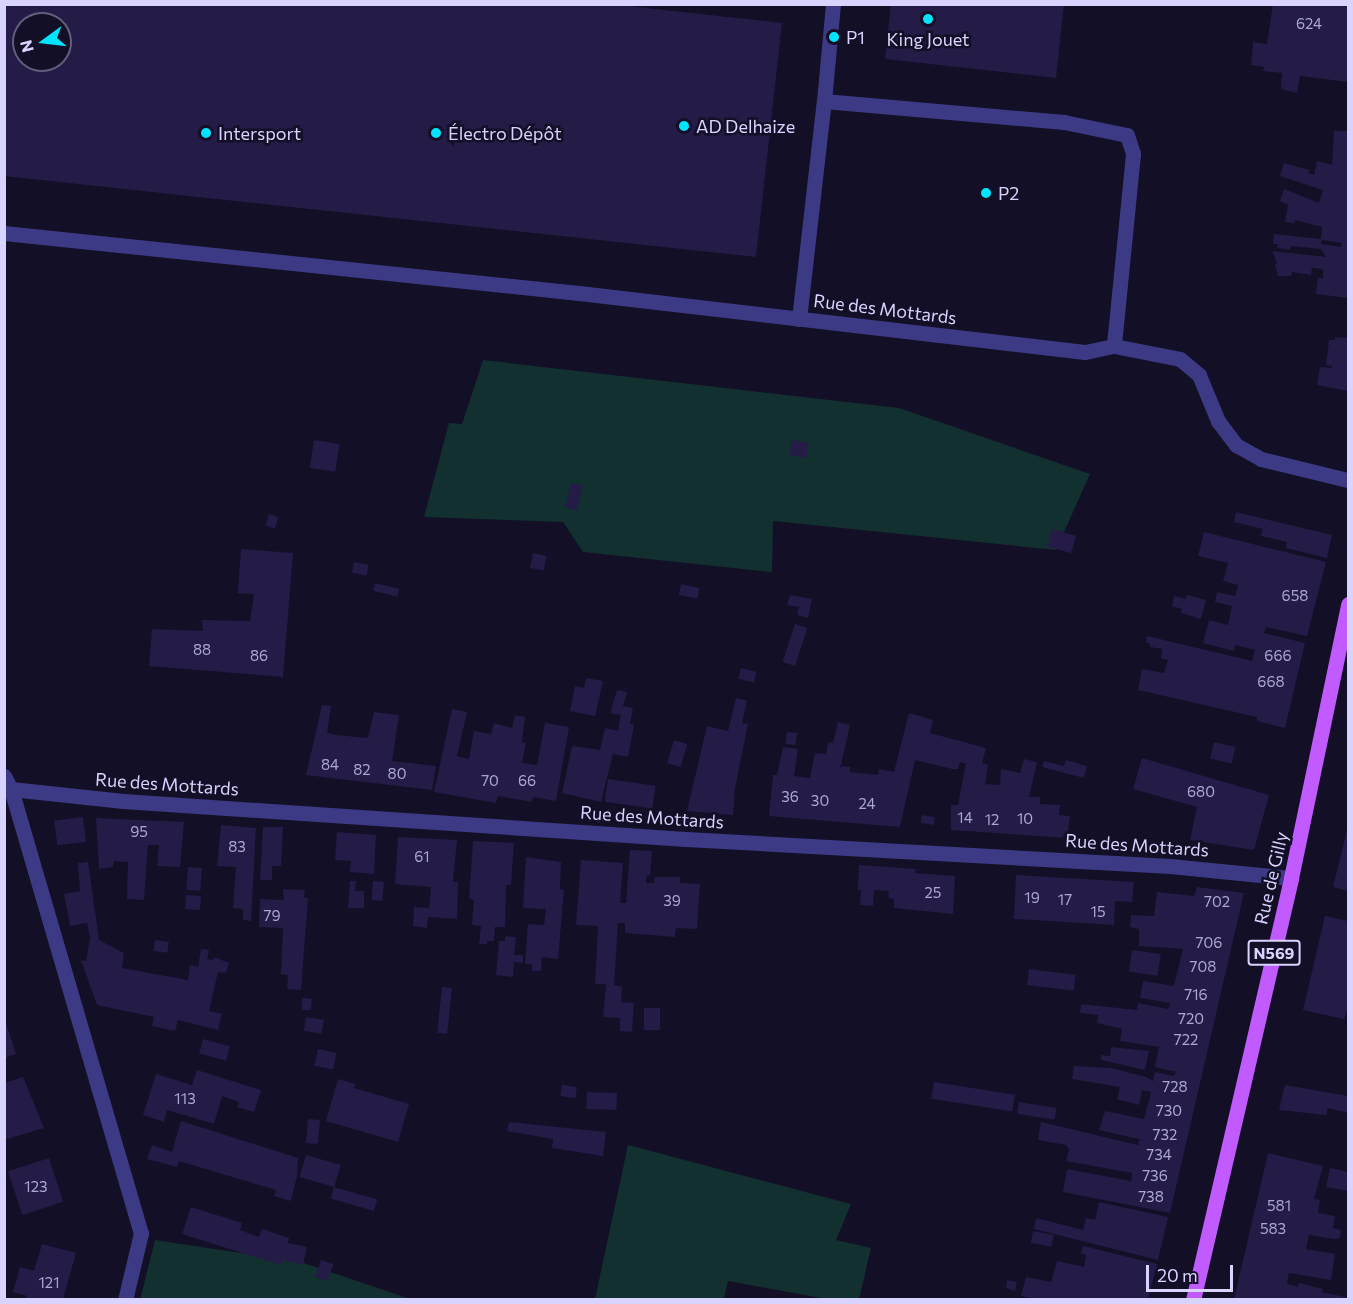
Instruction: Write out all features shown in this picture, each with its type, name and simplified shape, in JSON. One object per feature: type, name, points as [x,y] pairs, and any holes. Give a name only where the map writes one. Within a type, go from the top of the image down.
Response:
[{"type":"main road","name":"Rue de Gilly","points":[[1193,1299],[1291,878],[1348,604]]},
{"type":"street","name":"Rue des Mottards","points":[[833,4],[799,319],[1085,352],[1114,346],[1180,359],[1198,375],[1218,421],[1236,445],[1261,459],[1348,480]]},
{"type":"street","points":[[824,101],[1064,122],[1127,135],[1132,154],[1114,346]]},
{"type":"street","points":[[4,233],[799,319]]},
{"type":"street","name":"Rue des Mottards","points":[[124,1299],[141,1233],[8,783],[123,801],[686,839],[1170,866],[1291,878]]},
{"type":"green space","points":[[483,360],[899,408],[1090,474],[1056,550],[773,521],[772,572],[583,552],[563,522],[424,517],[449,423],[462,424]]},
{"type":"green space","points":[[628,1145],[851,1204],[836,1240],[871,1248],[859,1299],[827,1299],[728,1281],[724,1299],[595,1299]]},
{"type":"green space","points":[[155,1240],[301,1262],[410,1299],[140,1300]]},
{"type":"building","points":[[4,4],[610,4],[782,23],[756,257],[4,176]]},
{"type":"building","points":[[891,4],[1064,4],[1056,78],[885,59]]},
{"type":"building","points":[[1273,4],[1348,4],[1348,82],[1300,76],[1297,93],[1281,89],[1282,73],[1263,71],[1264,67],[1251,65],[1253,42],[1267,44]]},
{"type":"building","points":[[1334,131],[1348,131],[1348,298],[1316,294],[1318,278],[1323,278],[1323,269],[1312,268],[1311,275],[1292,272],[1291,276],[1278,276],[1275,264],[1277,263],[1272,251],[1326,257],[1321,249],[1291,246],[1290,250],[1277,248],[1278,244],[1273,244],[1274,234],[1321,239],[1322,227],[1295,220],[1295,223],[1285,222],[1288,205],[1280,201],[1284,189],[1319,203],[1323,190],[1280,176],[1284,163],[1309,170],[1308,173],[1314,175],[1317,161],[1332,165]],"holes":[[[1322,240],[1342,243],[1341,247],[1321,244]]]},
{"type":"building","points":[[1335,337],[1348,338],[1348,391],[1317,385],[1320,367],[1332,368],[1326,365],[1329,340],[1335,340]]},
{"type":"building","points":[[314,440],[340,444],[335,472],[310,468]]},
{"type":"building","points":[[792,440],[809,443],[806,458],[789,455]]},
{"type":"building","points":[[571,483],[583,486],[577,510],[565,507]]},
{"type":"building","points":[[1236,512],[1332,535],[1327,558],[1286,548],[1287,542],[1261,536],[1263,529],[1234,522]]},
{"type":"building","points":[[269,514],[279,517],[275,528],[265,525]]},
{"type":"building","points":[[1052,529],[1076,536],[1071,553],[1047,546]]},
{"type":"building","points":[[1204,532],[1326,562],[1307,636],[1266,627],[1264,633],[1305,643],[1285,728],[1257,721],[1257,717],[1138,690],[1142,669],[1164,673],[1168,660],[1161,658],[1162,649],[1150,647],[1150,644],[1146,642],[1147,636],[1252,661],[1255,650],[1235,645],[1234,651],[1203,643],[1209,620],[1228,625],[1232,606],[1215,602],[1217,592],[1235,596],[1238,585],[1223,581],[1228,563],[1198,556]]},
{"type":"building","points":[[241,549],[293,553],[283,677],[149,666],[152,629],[203,631],[202,620],[250,621],[254,594],[238,593]]},
{"type":"building","points":[[533,553],[547,556],[544,571],[530,568]]},
{"type":"building","points":[[354,562],[369,565],[367,576],[352,573]]},
{"type":"building","points":[[375,583],[399,589],[397,597],[373,591]]},
{"type":"building","points":[[681,584],[700,588],[697,599],[679,595]]},
{"type":"building","points":[[790,595],[812,599],[808,618],[797,615],[799,607],[787,605]]},
{"type":"building","points":[[1187,595],[1206,600],[1201,619],[1181,613],[1182,609],[1172,606],[1174,596],[1186,599]]},
{"type":"building","points":[[795,624],[807,628],[795,666],[783,662]]},
{"type":"building","points":[[741,668],[757,672],[754,683],[738,679]]},
{"type":"building","points":[[586,678],[603,681],[595,716],[570,711],[575,686],[584,688]]},
{"type":"building","points":[[617,690],[627,692],[623,706],[633,708],[630,724],[634,725],[628,757],[613,754],[601,802],[562,793],[572,746],[600,750],[605,728],[618,731],[621,715],[610,713]]},
{"type":"building","points":[[736,698],[747,701],[742,723],[748,724],[735,788],[733,815],[687,811],[707,726],[728,731]]},
{"type":"building","points":[[322,705],[331,706],[327,733],[336,735],[368,738],[374,712],[399,715],[392,761],[436,766],[432,790],[306,775]]},
{"type":"building","points":[[452,709],[467,712],[457,756],[469,759],[474,731],[491,734],[494,723],[512,728],[515,715],[525,717],[522,742],[526,743],[522,763],[537,765],[545,723],[569,727],[556,801],[533,797],[532,802],[498,796],[496,803],[434,792]]},
{"type":"building","points":[[909,713],[933,720],[930,733],[986,748],[982,763],[988,765],[985,784],[1000,785],[1001,769],[1020,773],[1024,759],[1037,762],[1029,797],[1040,797],[1040,804],[1060,805],[1059,815],[1070,816],[1067,838],[951,830],[951,805],[958,805],[966,764],[960,762],[958,769],[952,769],[915,760],[900,827],[769,816],[773,775],[777,775],[783,747],[798,749],[794,776],[810,778],[815,753],[826,754],[828,742],[833,743],[838,722],[850,725],[840,769],[842,766],[850,767],[850,772],[878,775],[879,769],[894,772]]},
{"type":"building","points":[[787,732],[797,733],[796,745],[786,744]]},
{"type":"building","points":[[674,740],[687,744],[680,767],[667,763]]},
{"type":"building","points":[[1214,742],[1235,747],[1232,764],[1210,759]]},
{"type":"building","points":[[1142,758],[1269,795],[1254,850],[1190,840],[1197,807],[1133,789]]},
{"type":"building","points":[[1066,760],[1087,766],[1084,778],[1042,767],[1044,761],[1064,766]]},
{"type":"building","points":[[608,779],[656,786],[652,808],[605,802]]},
{"type":"building","points":[[922,815],[935,817],[934,825],[921,823]]},
{"type":"building","points":[[83,817],[86,842],[57,845],[54,821]]},
{"type":"building","points":[[96,818],[184,822],[180,867],[157,866],[159,845],[148,845],[144,900],[127,899],[128,862],[114,861],[113,867],[99,869]]},
{"type":"building","points":[[221,825],[256,828],[251,921],[243,920],[243,909],[233,908],[236,867],[217,866]]},
{"type":"building","points":[[1348,826],[1348,891],[1333,887]]},
{"type":"building","points":[[263,827],[283,827],[281,866],[272,866],[272,880],[260,880]]},
{"type":"building","points":[[337,832],[376,835],[374,874],[350,872],[351,861],[335,860]]},
{"type":"building","points":[[398,837],[457,840],[453,882],[458,882],[457,919],[428,917],[427,928],[413,926],[414,907],[429,908],[431,887],[395,884]]},
{"type":"building","points":[[473,841],[514,843],[511,885],[506,885],[505,927],[495,927],[494,941],[487,941],[487,944],[479,944],[481,926],[472,925],[474,900],[469,899]]},
{"type":"building","points":[[630,850],[652,851],[650,875],[647,875],[646,883],[654,883],[655,877],[680,877],[680,883],[700,884],[697,929],[676,928],[675,937],[625,933],[625,923],[618,923],[614,985],[622,987],[621,1002],[634,1003],[632,1032],[620,1031],[620,1018],[603,1017],[606,984],[595,984],[598,926],[576,925],[581,860],[623,863],[620,903],[626,903]]},
{"type":"building","points":[[526,857],[561,862],[560,889],[564,890],[558,959],[542,957],[541,971],[532,971],[532,964],[525,964],[528,924],[544,925],[546,909],[523,908]]},
{"type":"building","points":[[88,862],[99,940],[124,953],[122,968],[188,980],[190,965],[198,967],[201,949],[209,950],[207,959],[213,960],[214,957],[229,963],[226,973],[218,972],[209,1011],[222,1014],[218,1030],[178,1020],[175,1031],[152,1026],[154,1017],[97,1005],[81,960],[86,961],[90,938],[87,923],[70,926],[64,894],[80,891],[78,863]]},
{"type":"building","points":[[859,865],[916,869],[915,873],[955,876],[953,914],[894,908],[894,899],[888,898],[889,891],[874,890],[873,906],[860,905]]},
{"type":"building","points":[[188,867],[202,868],[200,891],[186,890]]},
{"type":"building","points":[[1016,875],[1134,882],[1132,902],[1115,901],[1114,925],[1014,919]]},
{"type":"building","points":[[350,881],[356,881],[355,891],[364,891],[364,908],[348,908]]},
{"type":"building","points":[[373,881],[384,882],[382,901],[371,900]]},
{"type":"building","points":[[1197,887],[1244,893],[1170,1213],[1063,1192],[1067,1169],[1131,1181],[1132,1173],[1066,1161],[1069,1150],[1066,1145],[1038,1140],[1041,1122],[1138,1145],[1139,1140],[1143,1140],[1099,1130],[1105,1111],[1144,1119],[1151,1092],[1142,1090],[1139,1105],[1117,1099],[1120,1087],[1072,1079],[1074,1066],[1111,1068],[1153,1081],[1155,1072],[1174,1076],[1176,1072],[1155,1067],[1159,1047],[1120,1041],[1122,1029],[1097,1023],[1098,1015],[1080,1013],[1081,1004],[1137,1010],[1138,1003],[1168,1009],[1170,1003],[1140,998],[1143,981],[1174,986],[1183,949],[1139,946],[1139,929],[1130,927],[1131,915],[1154,916],[1157,892],[1194,896]]},
{"type":"building","points":[[283,889],[305,890],[304,898],[308,898],[301,990],[287,989],[288,975],[281,974],[283,928],[259,927],[260,899],[284,900]]},
{"type":"building","points":[[186,895],[201,896],[200,910],[185,909]]},
{"type":"building","points":[[1325,916],[1348,921],[1348,1009],[1344,1019],[1303,1010]]},
{"type":"building","points":[[505,936],[516,937],[514,955],[523,955],[523,963],[514,962],[513,977],[496,975],[499,941],[505,941]]},
{"type":"building","points":[[155,940],[169,942],[167,953],[153,951]]},
{"type":"building","points":[[1132,950],[1161,954],[1158,976],[1129,972]]},
{"type":"building","points":[[1029,969],[1076,975],[1074,991],[1027,985]]},
{"type":"building","points":[[442,987],[452,988],[447,1034],[437,1033]]},
{"type":"building","points":[[302,998],[312,999],[311,1010],[302,1010]]},
{"type":"building","points":[[644,1008],[660,1008],[660,1030],[644,1030]]},
{"type":"building","points":[[306,1017],[324,1020],[322,1034],[304,1031]]},
{"type":"building","points":[[4,1021],[16,1054],[4,1058]]},
{"type":"building","points":[[203,1039],[230,1046],[226,1061],[199,1053]]},
{"type":"building","points":[[1111,1047],[1149,1051],[1145,1070],[1101,1060],[1101,1055],[1110,1056]]},
{"type":"building","points":[[318,1049],[337,1053],[333,1070],[314,1066]]},
{"type":"building","points":[[197,1070],[261,1090],[254,1112],[237,1107],[239,1102],[222,1096],[214,1124],[167,1110],[164,1122],[143,1115],[156,1074],[192,1085]]},
{"type":"building","points":[[23,1077],[44,1128],[4,1140],[4,1083]]},
{"type":"building","points":[[338,1079],[355,1084],[354,1088],[409,1104],[398,1142],[326,1121]]},
{"type":"building","points":[[934,1082],[1015,1095],[1012,1112],[931,1099]]},
{"type":"building","points":[[562,1085],[577,1087],[575,1098],[560,1096]]},
{"type":"building","points":[[1285,1085],[1348,1096],[1348,1113],[1328,1108],[1326,1115],[1279,1110]]},
{"type":"building","points":[[587,1092],[617,1093],[616,1110],[586,1109]]},
{"type":"building","points":[[1019,1102],[1057,1108],[1055,1120],[1017,1114]]},
{"type":"building","points":[[308,1119],[320,1120],[318,1144],[306,1143]]},
{"type":"building","points":[[181,1121],[298,1158],[297,1176],[291,1201],[274,1196],[276,1190],[179,1161],[177,1167],[147,1159],[152,1145],[172,1152]]},
{"type":"building","points":[[509,1122],[606,1132],[603,1156],[552,1148],[553,1139],[507,1131]]},
{"type":"building","points":[[1268,1153],[1323,1166],[1314,1199],[1320,1200],[1318,1213],[1335,1216],[1333,1228],[1341,1230],[1340,1238],[1334,1239],[1309,1235],[1306,1249],[1335,1254],[1331,1280],[1289,1273],[1287,1284],[1298,1287],[1299,1283],[1323,1289],[1322,1292],[1345,1297],[1345,1299],[1234,1299]]},
{"type":"building","points":[[306,1155],[341,1165],[334,1187],[300,1177]]},
{"type":"building","points":[[49,1158],[63,1202],[22,1215],[8,1171]]},
{"type":"building","points":[[1330,1168],[1348,1172],[1348,1191],[1326,1187]]},
{"type":"building","points":[[334,1187],[377,1199],[374,1211],[331,1199]]},
{"type":"building","points":[[1099,1202],[1168,1217],[1158,1260],[1034,1229],[1036,1218],[1083,1230],[1086,1218],[1095,1220]]},
{"type":"building","points":[[191,1207],[242,1223],[240,1230],[259,1237],[262,1229],[289,1238],[288,1243],[307,1247],[303,1265],[282,1260],[281,1265],[182,1234]]},
{"type":"building","points":[[1033,1231],[1054,1235],[1051,1247],[1031,1243]]},
{"type":"building","points":[[42,1244],[76,1253],[63,1299],[26,1299],[27,1296],[13,1292],[20,1267],[34,1271]]},
{"type":"building","points":[[1083,1246],[1157,1264],[1148,1299],[1037,1299],[1021,1296],[1026,1277],[1051,1282],[1057,1261],[1084,1267],[1086,1255],[1081,1254]]},
{"type":"building","points":[[321,1260],[333,1264],[328,1281],[315,1277]]},
{"type":"building","points":[[1007,1280],[1017,1282],[1015,1291],[1006,1288]]},
{"type":"place","name":"King Jouet","points":[[928,19]]},
{"type":"place","name":"P1","points":[[834,37]]},
{"type":"place","name":"AD Delhaize","points":[[684,126]]},
{"type":"place","name":"Intersport","points":[[206,133]]},
{"type":"place","name":"Électro Dépôt","points":[[436,133]]},
{"type":"place","name":"P2","points":[[986,193]]}]
